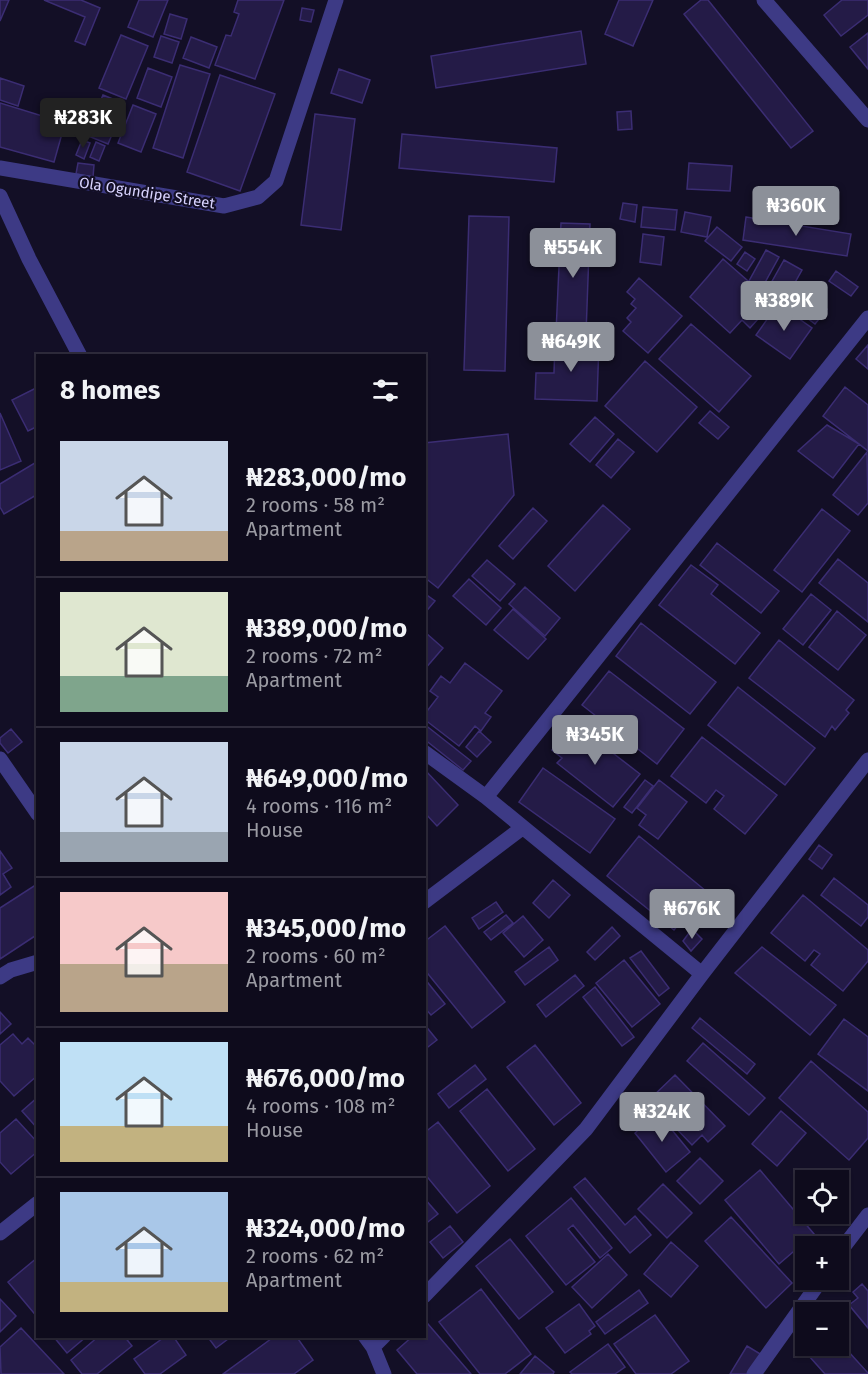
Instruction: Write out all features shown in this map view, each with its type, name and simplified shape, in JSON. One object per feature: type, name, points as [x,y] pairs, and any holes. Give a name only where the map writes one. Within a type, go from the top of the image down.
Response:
[{"type":"street","name":"Ola Ogundipe Street","points":[[0,168],[224,206],[258,197],[276,181],[336,0]]},
{"type":"street","points":[[764,0],[868,120]]},
{"type":"street","points":[[0,196],[28,259],[79,354]]},
{"type":"street","points":[[486,797],[868,318]]},
{"type":"street","points":[[426,753],[486,797],[702,974]]},
{"type":"street","points":[[0,759],[36,811]]},
{"type":"street","points":[[426,1294],[586,1129],[702,974],[868,760]]},
{"type":"street","points":[[426,900],[522,828]]},
{"type":"street","points":[[0,977],[11,970],[36,963]]},
{"type":"street","points":[[0,1233],[36,1205]]},
{"type":"street","points":[[849,1240],[868,1215]]},
{"type":"street","points":[[754,1374],[814,1290]]},
{"type":"street","points":[[374,1340],[384,1374]]},
{"type":"building","points":[[0,0],[9,0],[0,21]]},
{"type":"building","points":[[44,0],[81,0],[100,8],[85,45],[75,41],[85,17]]},
{"type":"building","points":[[139,0],[168,0],[153,37],[128,27]]},
{"type":"building","points":[[238,0],[284,0],[255,79],[215,65],[226,35],[231,36],[239,14],[234,12]]},
{"type":"building","points":[[619,0],[653,0],[633,46],[605,34]]},
{"type":"building","points":[[701,0],[708,0],[813,131],[791,148],[684,14]]},
{"type":"building","points":[[842,0],[868,0],[868,15],[841,36],[824,15]]},
{"type":"building","points":[[302,8],[314,10],[311,22],[300,20]]},
{"type":"building","points":[[170,14],[187,19],[181,39],[164,34]]},
{"type":"building","points":[[581,31],[586,64],[436,88],[431,56]]},
{"type":"building","points":[[868,33],[868,69],[850,47]]},
{"type":"building","points":[[121,35],[148,46],[126,99],[99,88]]},
{"type":"building","points":[[161,36],[179,42],[172,63],[154,57]]},
{"type":"building","points":[[191,37],[217,47],[209,68],[183,58]]},
{"type":"building","points":[[180,65],[210,74],[183,158],[153,148]]},
{"type":"building","points":[[148,68],[172,77],[161,107],[137,98]]},
{"type":"building","points":[[339,69],[370,80],[362,103],[331,93]]},
{"type":"building","points":[[220,75],[275,94],[240,191],[187,172]]},
{"type":"building","points":[[0,78],[24,86],[18,106],[0,100]]},
{"type":"building","points":[[103,95],[125,104],[108,144],[86,135]]},
{"type":"building","points":[[0,103],[65,123],[54,162],[0,147]]},
{"type":"building","points":[[133,105],[156,114],[141,152],[118,143]]},
{"type":"building","points":[[631,111],[632,129],[618,130],[617,112]]},
{"type":"building","points":[[315,114],[355,119],[341,230],[301,225]]},
{"type":"building","points":[[402,134],[557,148],[554,182],[399,168]]},
{"type":"building","points":[[82,140],[90,143],[84,159],[76,155]]},
{"type":"building","points":[[96,142],[105,146],[99,161],[90,157]]},
{"type":"building","points":[[78,163],[94,165],[93,177],[76,174]]},
{"type":"building","points":[[689,163],[732,166],[730,191],[687,189]]},
{"type":"building","points":[[623,203],[637,205],[635,222],[620,219]]},
{"type":"building","points":[[643,207],[677,210],[675,230],[641,227]]},
{"type":"building","points":[[685,212],[711,217],[707,237],[681,232]]},
{"type":"building","points":[[469,216],[509,217],[505,371],[464,370]]},
{"type":"building","points":[[746,217],[851,234],[847,256],[743,240]]},
{"type":"building","points":[[561,223],[590,224],[586,334],[556,332]]},
{"type":"building","points":[[717,227],[742,247],[731,261],[705,241]]},
{"type":"building","points":[[643,234],[664,237],[661,265],[640,262]]},
{"type":"building","points":[[766,250],[779,257],[762,288],[749,281]]},
{"type":"building","points":[[745,252],[755,259],[747,271],[737,264]]},
{"type":"building","points":[[723,259],[764,295],[760,300],[768,308],[750,328],[742,320],[730,333],[690,297]]},
{"type":"building","points":[[784,260],[802,270],[784,302],[766,292]]},
{"type":"building","points":[[836,271],[858,287],[851,296],[829,281]]},
{"type":"building","points":[[639,278],[682,316],[648,353],[623,331],[631,322],[627,318],[636,308],[631,304],[635,299],[627,292]]},
{"type":"building","points":[[802,289],[827,309],[815,324],[790,305]]},
{"type":"building","points":[[778,304],[812,328],[790,359],[756,335]]},
{"type":"building","points":[[691,324],[751,376],[719,412],[659,359]]},
{"type":"building","points":[[555,341],[599,342],[597,401],[535,399],[536,373],[554,373]]},
{"type":"building","points":[[868,345],[868,369],[856,359]]},
{"type":"building","points":[[645,361],[697,407],[657,452],[605,406]]},
{"type":"building","points":[[845,387],[868,405],[868,451],[823,416]]},
{"type":"building","points":[[36,388],[36,427],[28,431],[12,400]]},
{"type":"building","points":[[710,411],[729,427],[718,439],[699,423]]},
{"type":"building","points":[[0,413],[21,461],[0,470]]},
{"type":"building","points":[[595,417],[614,434],[590,462],[570,444]]},
{"type":"building","points":[[827,425],[859,444],[833,478],[798,451]]},
{"type":"building","points":[[508,434],[514,495],[438,588],[426,579],[426,443]]},
{"type":"building","points":[[618,439],[634,452],[611,478],[596,465]]},
{"type":"building","points":[[867,452],[868,503],[858,515],[833,495]]},
{"type":"building","points":[[36,462],[36,495],[4,514],[0,507],[0,484]]},
{"type":"building","points":[[603,505],[630,529],[575,591],[548,566]]},
{"type":"building","points":[[533,508],[547,521],[513,559],[499,546]]},
{"type":"building","points":[[822,509],[850,531],[802,592],[774,570]]},
{"type":"building","points":[[717,543],[779,591],[761,613],[700,565]]},
{"type":"building","points":[[838,559],[868,583],[868,622],[819,583]]},
{"type":"building","points":[[487,560],[515,584],[500,601],[472,576]]},
{"type":"building","points":[[691,565],[718,585],[711,594],[760,633],[735,664],[659,605]]},
{"type":"building","points":[[469,579],[501,608],[486,625],[453,596]]},
{"type":"building","points":[[525,587],[560,618],[545,636],[509,604]]},
{"type":"building","points":[[426,594],[435,601],[426,612]]},
{"type":"building","points":[[811,594],[831,610],[803,645],[783,629]]},
{"type":"building","points":[[513,609],[546,639],[528,659],[494,630]]},
{"type":"building","points":[[837,611],[866,635],[838,670],[809,647]]},
{"type":"building","points":[[641,623],[716,682],[690,714],[616,656]]},
{"type":"building","points":[[426,633],[443,648],[426,668]]},
{"type":"building","points":[[779,640],[854,700],[846,710],[849,713],[835,730],[832,726],[825,737],[749,678]]},
{"type":"building","points":[[465,663],[502,691],[485,713],[491,717],[481,731],[475,726],[459,746],[426,721],[426,712],[438,697],[430,691],[441,676],[450,683]]},
{"type":"building","points":[[609,671],[684,729],[657,764],[582,705]]},
{"type":"building","points":[[738,687],[815,748],[785,785],[708,725]]},
{"type":"building","points":[[426,726],[471,761],[463,770],[426,741]]},
{"type":"building","points":[[11,729],[22,742],[8,753],[0,743],[0,738]]},
{"type":"building","points":[[568,729],[578,737],[583,730],[640,774],[613,807],[557,763],[562,758],[552,750]]},
{"type":"building","points":[[479,731],[491,742],[477,757],[466,747]]},
{"type":"building","points":[[702,737],[777,795],[745,834],[714,809],[724,796],[716,790],[706,803],[671,776]]},
{"type":"building","points":[[543,768],[615,819],[590,853],[519,802]]},
{"type":"building","points":[[426,771],[458,805],[437,826],[426,814]]},
{"type":"building","points":[[645,780],[653,786],[632,813],[624,807]]},
{"type":"building","points":[[659,780],[687,802],[658,839],[639,825],[646,815],[637,808]]},
{"type":"building","points":[[639,836],[706,891],[674,930],[607,876]]},
{"type":"building","points":[[819,845],[832,855],[822,869],[809,859]]},
{"type":"building","points":[[0,851],[12,868],[3,874],[11,887],[0,895]]},
{"type":"building","points":[[834,878],[868,905],[868,917],[861,926],[821,895]]},
{"type":"building","points":[[553,880],[570,895],[549,918],[533,903]]},
{"type":"building","points":[[34,886],[36,888],[36,935],[0,959],[0,908]]},
{"type":"building","points":[[803,895],[868,950],[868,961],[843,991],[811,965],[820,954],[814,950],[805,961],[771,933]]},
{"type":"building","points":[[496,902],[503,912],[479,929],[472,918]]},
{"type":"building","points":[[506,915],[513,923],[491,940],[484,932]]},
{"type":"building","points":[[523,916],[543,940],[524,957],[503,933]]},
{"type":"building","points":[[445,926],[505,1002],[472,1028],[426,971],[426,940]]},
{"type":"building","points":[[612,927],[620,936],[595,960],[587,952]]},
{"type":"building","points":[[692,929],[702,939],[691,951],[683,941]]},
{"type":"building","points":[[549,947],[558,960],[525,985],[515,972]]},
{"type":"building","points":[[762,947],[836,1005],[810,1035],[735,973]]},
{"type":"building","points":[[641,951],[669,988],[659,996],[630,958]]},
{"type":"building","points":[[624,960],[660,1004],[632,1027],[596,983]]},
{"type":"building","points":[[575,975],[584,986],[546,1017],[537,1005]]},
{"type":"building","points":[[426,980],[445,1004],[431,1015],[426,1009]]},
{"type":"building","points":[[595,987],[634,1037],[622,1046],[583,997]]},
{"type":"building","points":[[0,1012],[11,1024],[0,1034]]},
{"type":"building","points":[[700,1018],[755,1064],[747,1074],[692,1028]]},
{"type":"building","points":[[844,1019],[868,1037],[868,1091],[818,1054]]},
{"type":"building","points":[[426,1026],[437,1040],[426,1048]]},
{"type":"building","points":[[13,1034],[22,1044],[28,1038],[36,1046],[36,1077],[14,1096],[0,1081],[0,1045]]},
{"type":"building","points":[[703,1043],[765,1098],[749,1115],[687,1061]]},
{"type":"building","points":[[535,1045],[581,1103],[554,1125],[507,1067]]},
{"type":"building","points":[[811,1061],[868,1112],[868,1138],[849,1160],[779,1098]]},
{"type":"building","points":[[475,1065],[486,1079],[449,1108],[438,1094]]},
{"type":"building","points":[[675,1075],[725,1126],[708,1142],[702,1135],[692,1145],[649,1100]]},
{"type":"building","points":[[487,1089],[535,1149],[508,1171],[460,1111]]},
{"type":"building","points":[[36,1099],[36,1127],[22,1111]]},
{"type":"building","points":[[781,1111],[806,1133],[777,1166],[752,1144]]},
{"type":"building","points":[[658,1113],[690,1152],[666,1172],[635,1133]]},
{"type":"building","points":[[16,1119],[36,1141],[36,1153],[11,1174],[0,1162],[0,1133]]},
{"type":"building","points":[[438,1122],[490,1186],[457,1213],[426,1175],[426,1131]]},
{"type":"building","points":[[700,1158],[723,1181],[700,1204],[677,1181]]},
{"type":"building","points":[[760,1170],[795,1211],[795,1224],[806,1224],[814,1234],[795,1236],[795,1250],[779,1264],[725,1200]]},
{"type":"building","points":[[585,1178],[625,1225],[635,1216],[651,1235],[630,1253],[574,1187]]},
{"type":"building","points":[[663,1184],[692,1213],[667,1238],[638,1209]]},
{"type":"building","points":[[571,1198],[612,1248],[600,1258],[573,1225],[568,1229],[595,1262],[566,1285],[526,1236]]},
{"type":"building","points":[[426,1200],[438,1214],[426,1223]]},
{"type":"building","points":[[731,1217],[792,1283],[766,1308],[705,1241]]},
{"type":"building","points":[[450,1226],[463,1242],[443,1258],[430,1242]]},
{"type":"building","points":[[510,1239],[553,1292],[519,1319],[476,1266]]},
{"type":"building","points":[[671,1242],[698,1266],[671,1297],[644,1274]]},
{"type":"building","points":[[608,1254],[627,1275],[592,1308],[572,1287]]},
{"type":"building","points":[[36,1259],[36,1316],[8,1282]]},
{"type":"building","points":[[862,1284],[868,1291],[868,1328],[849,1305],[858,1298],[853,1292]]},
{"type":"building","points":[[481,1289],[531,1354],[505,1374],[480,1374],[439,1322]]},
{"type":"building","points":[[639,1290],[648,1303],[605,1334],[596,1322]]},
{"type":"building","points":[[0,1299],[16,1316],[0,1332]]},
{"type":"building","points":[[579,1304],[595,1326],[589,1331],[591,1334],[565,1353],[546,1328]]},
{"type":"building","points":[[655,1315],[689,1361],[671,1374],[636,1374],[614,1344]]},
{"type":"building","points":[[428,1324],[471,1374],[417,1374],[397,1350],[411,1338],[426,1338]]},
{"type":"building","points":[[21,1328],[64,1374],[1,1374],[0,1347]]},
{"type":"building","points":[[55,1338],[85,1338],[67,1353]]},
{"type":"building","points":[[97,1338],[126,1338],[132,1346],[97,1374],[82,1374],[71,1360]]},
{"type":"building","points":[[163,1338],[174,1338],[186,1355],[160,1374],[145,1374],[134,1359]]},
{"type":"building","points":[[208,1338],[229,1338],[216,1348]]},
{"type":"building","points":[[272,1338],[297,1338],[313,1360],[294,1374],[223,1374]]},
{"type":"building","points":[[608,1344],[625,1367],[615,1374],[572,1374],[570,1372]]},
{"type":"building","points":[[747,1346],[762,1355],[750,1374],[730,1374]]},
{"type":"building","points":[[849,1352],[868,1373],[868,1374],[825,1374],[809,1356],[849,1356]]},
{"type":"building","points":[[535,1356],[554,1372],[553,1374],[520,1374]]}]
